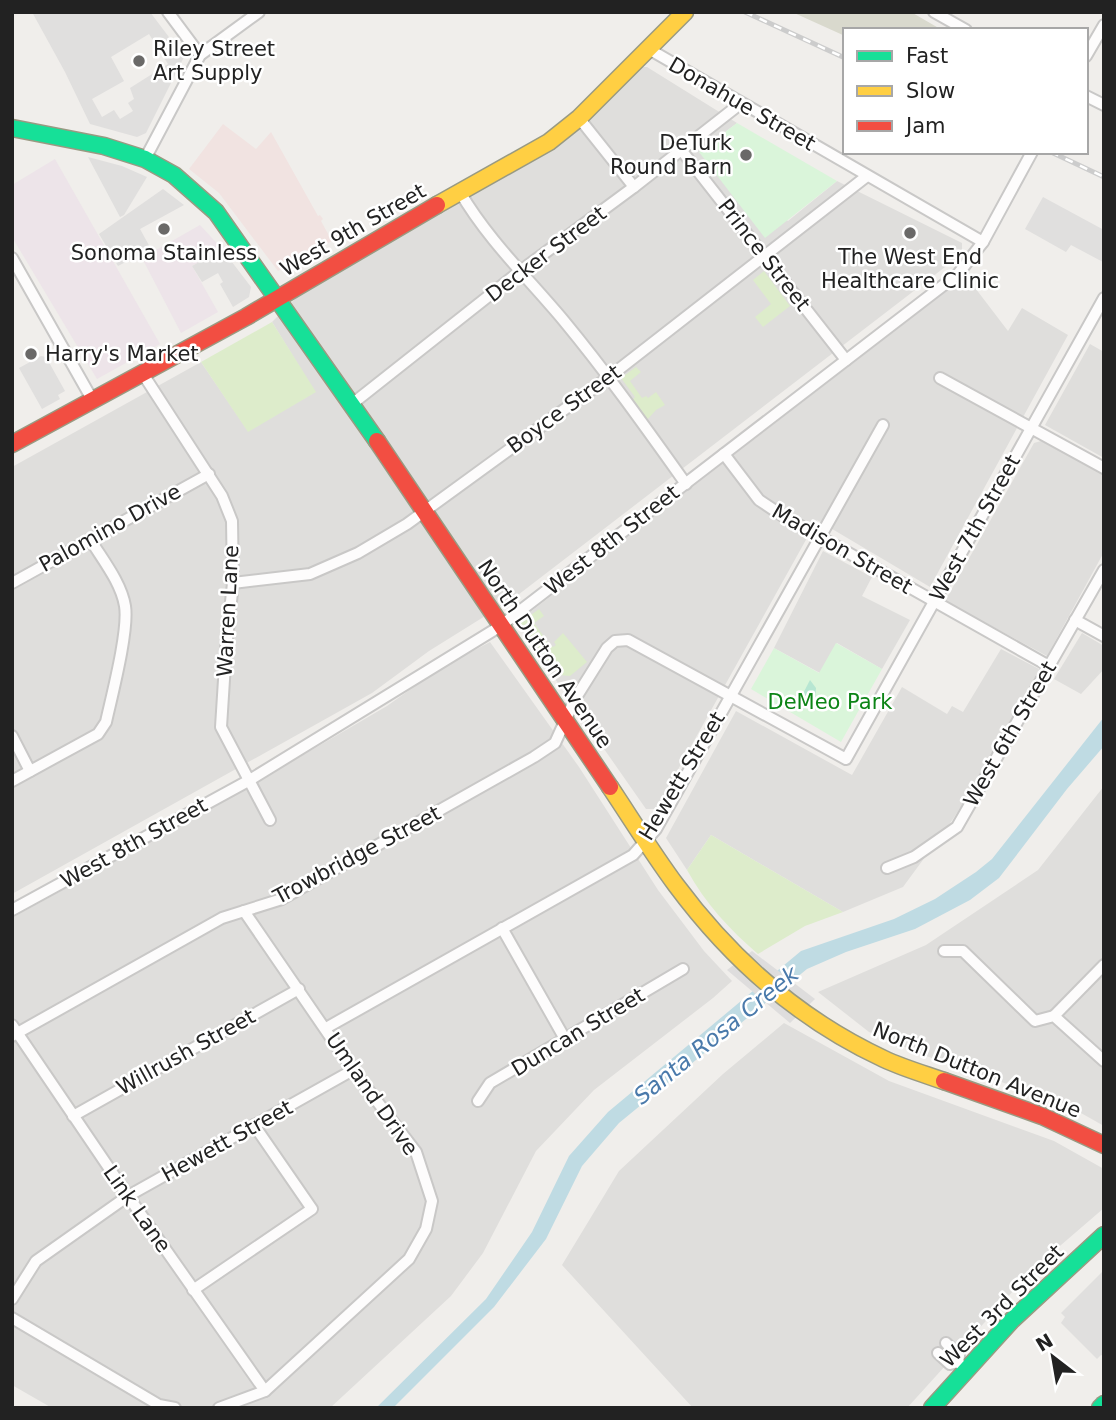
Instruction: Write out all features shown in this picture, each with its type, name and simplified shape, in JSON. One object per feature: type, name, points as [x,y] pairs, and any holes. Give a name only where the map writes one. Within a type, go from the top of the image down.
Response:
[{"type":"main road","name":"West 9th Street","points":[[12,444],[278,299],[377,238],[549,142],[579,118],[685,12]]},
{"type":"main road","name":"North Dutton Avenue","points":[[12,128],[104,146],[145,159],[174,176],[216,212],[352,404],[499,626],[696,913],[740,960],[802,1013],[886,1060],[1032,1113],[1104,1145]]},
{"type":"main road","name":"West 3rd Street","points":[[932,1408],[962,1366],[1104,1234]]},
{"type":"street","points":[[168,12],[200,55]]},
{"type":"street","points":[[145,159],[200,55],[259,12]]},
{"type":"street","points":[[934,12],[962,28]]},
{"type":"street","points":[[1088,53],[1104,25]]},
{"type":"street","name":"Donahue Street","points":[[647,48],[983,242]]},
{"type":"street","points":[[1088,97],[1104,106]]},
{"type":"street","name":"Decker Street","points":[[352,404],[519,272],[740,104]]},
{"type":"street","points":[[579,118],[634,187]]},
{"type":"street","name":"Prince Street","points":[[682,150],[846,360]]},
{"type":"street","name":"West 8th Street","points":[[12,910],[248,781],[499,626],[957,274],[983,242],[1031,154]]},
{"type":"street","name":"Boyce Street","points":[[233,583],[310,574],[358,553],[424,513],[609,377],[867,176]]},
{"type":"street","points":[[460,192],[519,272],[609,377],[686,484]]},
{"type":"street","points":[[12,258],[93,401]]},
{"type":"street","name":"West 7th Street","points":[[729,696],[846,759],[1104,298]]},
{"type":"street","name":"Warren Lane","points":[[143,374],[209,474],[232,521],[233,583],[221,727],[270,820]]},
{"type":"street","points":[[940,379],[1104,468]]},
{"type":"street","name":"Hewett Street","points":[[326,1028],[633,855],[656,830],[883,425]]},
{"type":"street","name":"Madison Street","points":[[724,454],[759,499],[819,537],[1049,666]]},
{"type":"street","name":"Palomino Drive","points":[[12,583],[209,474]]},
{"type":"street","points":[[12,780],[98,734],[106,722],[125,625],[125,606],[119,587],[90,539]]},
{"type":"street","name":"West 6th Street","points":[[887,868],[914,857],[957,827],[1104,570]]},
{"type":"street","points":[[1075,620],[1104,636]]},
{"type":"street","name":"Trowbridge Street","points":[[14,1031],[222,918],[282,899],[534,758],[555,743],[575,699],[607,648],[615,640],[628,640],[729,696]]},
{"type":"street","points":[[12,736],[30,771]]},
{"type":"street","name":"Umland Drive","points":[[219,1408],[265,1391],[409,1259],[426,1229],[432,1201],[415,1152],[353,1070],[244,911]]},
{"type":"street","points":[[502,928],[565,1039]]},
{"type":"street","points":[[944,951],[962,951],[1035,1021],[1054,1016],[1104,965]]},
{"type":"street","name":"Duncan Street","points":[[478,1101],[491,1083],[684,969]]},
{"type":"street","name":"Willrush Street","points":[[73,1115],[299,989]]},
{"type":"street","points":[[1054,1016],[1104,1061]]},
{"type":"street","name":"Link Lane","points":[[14,1031],[265,1391]]},
{"type":"street","name":"Hewett Street","points":[[12,1299],[36,1261],[128,1196],[353,1070]]},
{"type":"street","points":[[193,1290],[312,1209],[254,1125]]},
{"type":"street","points":[[12,1318],[159,1405],[175,1408]]},
{"type":"street","points":[[938,1353],[950,1364],[962,1366],[959,1356],[946,1343]]},
{"type":"shaded area","points":[[32,12],[150,12],[184,57],[146,133],[137,137],[90,124]],"holes":[[[149,34],[168,64],[130,88],[134,99],[128,103],[133,111],[120,119],[114,110],[102,117],[92,99],[124,81],[111,57]]]},
{"type":"shaded area","points":[[792,12],[911,12],[939,28],[843,28],[843,35]]},
{"type":"shaded area","points":[[642,67],[647,67],[737,123],[699,152],[788,221],[837,181],[962,243],[962,254],[514,598],[429,651],[372,693],[12,894],[12,467],[201,362],[248,431],[315,392],[272,322],[305,289],[533,161],[558,144]]},
{"type":"shaded area","points":[[223,124],[256,149],[271,132],[318,216],[323,219],[321,221],[332,241],[278,271],[219,193],[189,169]]},
{"type":"shaded area","points":[[88,157],[122,166],[147,177],[124,215],[120,217]]},
{"type":"shaded area","points":[[55,159],[160,344],[97,379],[12,237],[12,185]]},
{"type":"shaded area","points":[[163,189],[184,205],[140,229],[151,249],[118,266],[99,234]]},
{"type":"shaded area","points":[[1043,197],[1104,230],[1103,262],[1071,245],[1066,252],[1025,229]]},
{"type":"shaded area","points":[[200,225],[222,249],[192,266],[218,312],[181,333],[142,258]]},
{"type":"shaded area","points":[[222,249],[251,287],[249,297],[233,307],[220,284],[223,282],[218,273],[202,282],[192,266]]},
{"type":"shaded area","points":[[966,276],[1008,331],[1022,308],[1068,335],[930,587],[817,520],[656,809],[646,809],[516,623]]},
{"type":"shaded area","points":[[1090,344],[1104,352],[1104,458],[1045,425]]},
{"type":"shaded area","points":[[41,356],[46,357],[65,391],[58,395],[60,399],[42,409],[19,368]]},
{"type":"shaded area","points":[[1041,441],[1104,475],[1104,552],[1047,656],[945,601],[1034,443]]},
{"type":"shaded area","points":[[823,551],[872,577],[862,596],[910,620],[882,669],[837,643],[820,673],[774,648]]},
{"type":"shaded area","points":[[1082,633],[1104,646],[1104,669],[1081,694],[1054,679]]},
{"type":"shaded area","points":[[490,642],[579,767],[658,890],[704,951],[732,981],[594,1090],[536,1151],[483,1253],[451,1296],[330,1408],[52,1408],[12,1385],[12,918],[233,796],[387,706],[439,669]]},
{"type":"shaded area","points":[[1001,649],[1039,669],[976,783],[903,887],[843,912],[711,835],[687,870],[666,838],[736,711],[852,775],[902,687],[947,714],[952,706],[963,712]]},
{"type":"shaded area","points":[[1104,786],[1104,1126],[1065,1104],[929,1057],[869,1032],[818,992],[926,945],[1038,870]]},
{"type":"shaded area","points":[[784,1023],[889,1081],[1054,1141],[1104,1169],[1104,1208],[1032,1270],[907,1408],[693,1408],[562,1265],[619,1171],[723,1074]]},
{"type":"shaded area","points":[[1104,1270],[1104,1356],[1101,1355],[1097,1359],[1061,1323],[1065,1317],[1061,1313]]},
{"type":"green space","points":[[737,123],[837,181],[765,238],[699,152]]},
{"type":"green space","points":[[764,271],[790,306],[763,327],[755,317],[771,304],[753,280]]},
{"type":"green space","points":[[272,322],[316,392],[248,432],[201,362]]},
{"type":"green space","points":[[636,367],[641,372],[630,381],[642,398],[648,398],[656,392],[665,405],[647,420],[632,400],[635,397],[621,378]]},
{"type":"green space","points":[[539,609],[544,616],[534,623],[544,639],[553,647],[563,633],[587,662],[570,676],[559,675],[520,623]]},
{"type":"green space","name":"DeMeo Park","points":[[836,643],[882,669],[841,742],[751,689],[774,648],[819,673]]},
{"type":"green space","points":[[810,680],[816,688],[815,700],[805,709],[795,709]]},
{"type":"green space","points":[[711,835],[843,912],[805,926],[758,954],[719,915],[687,870]]},
{"type":"water","name":"Santa Rosa Creek","points":[[1104,717],[1104,746],[1067,789],[999,878],[970,900],[915,929],[846,952],[807,969],[619,1123],[582,1166],[546,1239],[494,1307],[393,1408],[376,1408],[486,1299],[532,1232],[569,1156],[608,1112],[801,951],[894,919],[935,899],[976,872],[992,859]]},
{"type":"pier","points":[[752,951],[815,999],[790,1023],[727,970]]},
{"type":"railway","points":[[745,12],[843,57]]},
{"type":"railway","points":[[1055,154],[1104,177]]},
{"type":"traffic: fast","points":[[12,128],[104,146],[145,159],[174,175],[216,212],[377,441]]},
{"type":"traffic: fast","points":[[932,1408],[1011,1321],[1104,1235]]},
{"type":"traffic: fast","points":[[1100,1408],[1104,1404]]},
{"type":"traffic: slow","points":[[437,205],[549,142],[579,118],[685,12]]},
{"type":"traffic: slow","points":[[610,787],[697,912],[769,985],[824,1026],[853,1043],[891,1062],[944,1081]]},
{"type":"traffic: jam","points":[[12,444],[246,317],[437,205]]},
{"type":"traffic: jam","points":[[377,441],[610,787]]},
{"type":"traffic: jam","points":[[944,1081],[1042,1116],[1104,1145]]},
{"type":"place","name":"Riley Street Art Supply","points":[[139,61]]},
{"type":"place","name":"DeTurk Round Barn","points":[[746,155]]},
{"type":"place","name":"Sonoma Stainless","points":[[164,229]]},
{"type":"place","name":"The West End Healthcare Clinic","points":[[910,233]]},
{"type":"place","name":"Harry's Market","points":[[31,354]]}]
